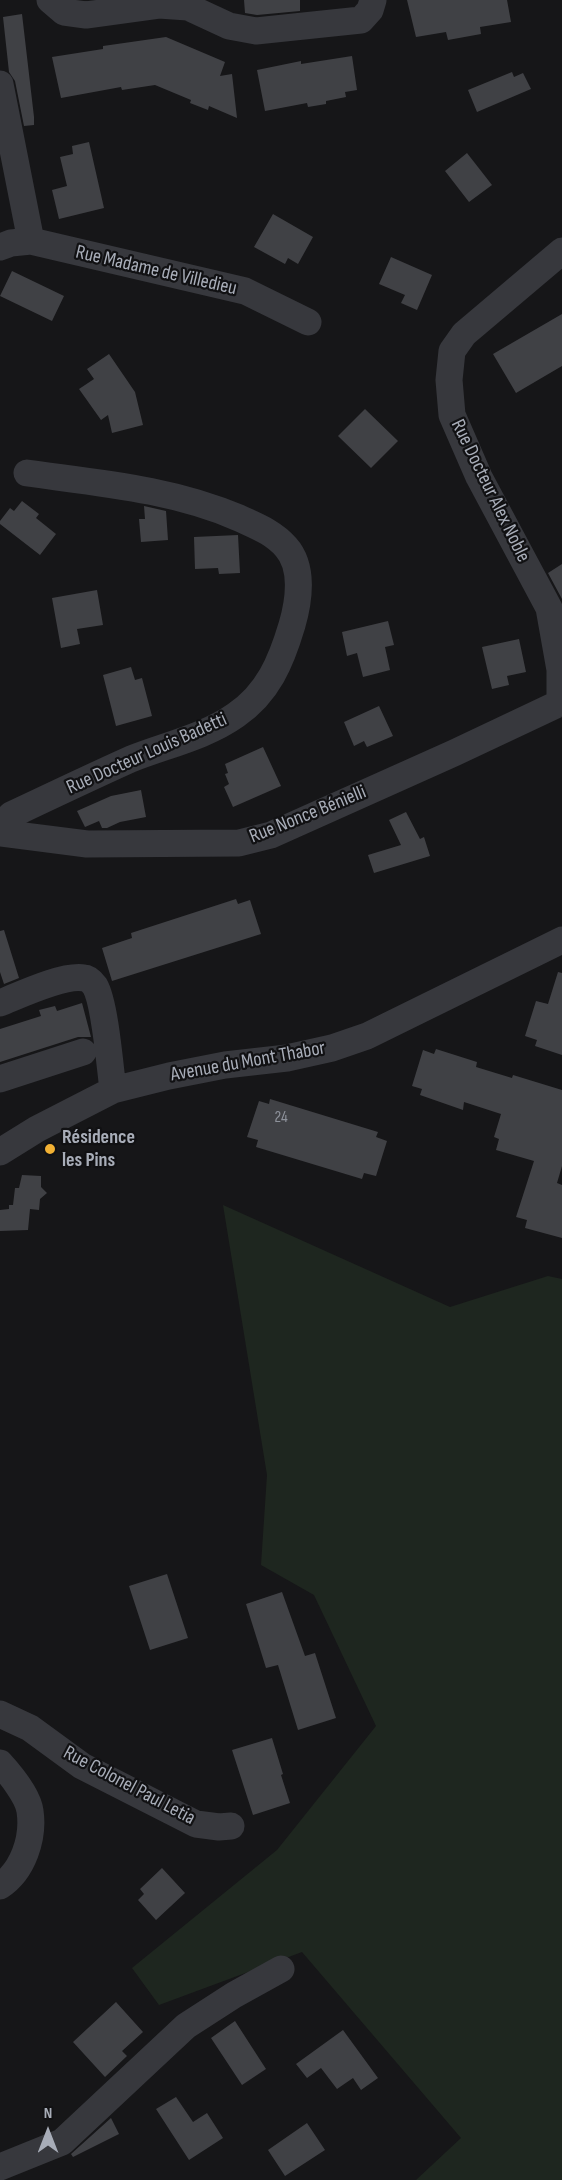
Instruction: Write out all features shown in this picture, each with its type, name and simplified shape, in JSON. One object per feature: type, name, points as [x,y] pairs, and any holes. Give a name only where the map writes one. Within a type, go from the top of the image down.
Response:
[{"type":"street","points":[[50,0],[64,12],[86,15],[159,5],[188,7],[229,26],[256,31],[361,20],[370,10],[373,0]]},
{"type":"street","points":[[0,84],[31,241]]},
{"type":"street","name":"Rue Madame de Villedieu","points":[[0,247],[11,243],[31,241],[245,291],[308,322]]},
{"type":"street","name":"Rue Docteur Alex Noble","points":[[561,702],[560,670],[549,608],[479,477],[452,415],[449,380],[452,351],[464,334],[562,251]]},
{"type":"street","name":"Rue Docteur Louis Badetti","points":[[0,826],[11,815],[132,759],[196,735],[234,717],[255,701],[272,678],[283,654],[299,588],[295,564],[286,547],[266,530],[227,513],[158,491],[27,473]]},
{"type":"street","name":"Rue Nonce Bénielli","points":[[0,832],[87,844],[239,843],[271,835],[561,702]]},
{"type":"street","name":"Avenue du Mont Thabor","points":[[0,1152],[37,1129],[113,1090],[225,1065],[287,1058],[367,1036],[562,940]]},
{"type":"street","points":[[0,1003],[50,984],[74,978],[86,978],[94,985],[100,1000],[113,1090]]},
{"type":"street","points":[[0,1079],[83,1052]]},
{"type":"street","name":"Rue Colonel Paul Letia","points":[[0,1714],[30,1728],[82,1766],[196,1824],[231,1826]]},
{"type":"street","points":[[0,1763],[14,1778],[30,1809],[28,1850],[10,1880],[0,1886]]},
{"type":"street","points":[[0,2167],[62,2142],[186,2026],[281,1969]]},
{"type":"shaded area","points":[[223,1205],[450,1307],[548,1276],[562,1279],[562,2180],[416,2180],[461,2138],[302,1952],[159,2005],[132,1968],[277,1850],[376,1726],[314,1595],[261,1565],[267,1475]]},
{"type":"building","points":[[244,0],[300,0],[300,11],[257,15],[245,13]]},
{"type":"building","points":[[407,0],[507,0],[511,22],[480,27],[481,34],[448,40],[446,32],[416,37]]},
{"type":"building","points":[[22,14],[34,117],[34,125],[24,126],[15,81],[9,72],[3,17]]},
{"type":"building","points":[[166,37],[225,62],[220,76],[232,74],[237,118],[209,106],[208,110],[190,103],[191,100],[155,85],[122,90],[121,87],[61,98],[52,57],[103,49],[103,46]]},
{"type":"building","points":[[352,56],[357,90],[345,92],[346,97],[326,101],[326,104],[308,107],[307,103],[265,111],[257,70],[301,61],[301,64]]},
{"type":"building","points":[[512,72],[514,77],[523,73],[531,89],[477,112],[468,90]]},
{"type":"building","points":[[89,142],[104,208],[59,219],[52,190],[67,186],[60,157],[73,154],[72,146]]},
{"type":"building","points":[[467,153],[492,185],[469,202],[445,171]]},
{"type":"building","points":[[273,214],[313,237],[298,264],[288,258],[285,264],[254,247]]},
{"type":"building","points":[[391,257],[432,275],[417,310],[401,303],[405,295],[379,284]]},
{"type":"building","points":[[12,271],[64,296],[52,321],[0,296]]},
{"type":"building","points":[[562,314],[562,366],[516,393],[493,354]]},
{"type":"building","points":[[109,354],[135,392],[143,425],[112,433],[108,415],[101,420],[79,389],[94,379],[87,369]]},
{"type":"building","points":[[365,409],[398,441],[371,468],[338,436]]},
{"type":"building","points":[[22,501],[39,514],[36,518],[56,534],[40,555],[0,524],[10,508],[14,511]]},
{"type":"building","points":[[144,506],[166,511],[168,540],[141,542],[139,519],[145,519]]},
{"type":"building","points":[[238,535],[240,573],[219,574],[218,568],[195,569],[194,537]]},
{"type":"building","points":[[562,564],[562,599],[548,573]]},
{"type":"building","points":[[97,590],[103,625],[77,629],[80,644],[61,648],[52,598]]},
{"type":"building","points":[[388,621],[394,645],[385,647],[390,670],[363,677],[357,653],[347,656],[342,632]]},
{"type":"building","points":[[519,639],[526,672],[507,676],[509,685],[492,689],[482,647]]},
{"type":"building","points":[[131,667],[135,680],[142,678],[152,716],[116,726],[103,675]]},
{"type":"building","points":[[379,706],[393,736],[367,747],[364,741],[354,746],[344,722]]},
{"type":"building","points":[[263,747],[281,786],[233,807],[224,787],[229,784],[225,774],[228,773],[225,764]]},
{"type":"building","points":[[141,790],[146,817],[120,822],[107,828],[102,828],[99,821],[85,827],[77,811],[111,796]]},
{"type":"building","points":[[406,812],[420,839],[424,837],[430,856],[374,873],[368,855],[401,845],[389,820]]},
{"type":"building","points":[[236,899],[238,904],[250,900],[261,934],[112,981],[102,948],[132,938],[131,933]]},
{"type":"building","points":[[4,930],[19,978],[4,984],[0,972],[0,931]]},
{"type":"building","points":[[558,972],[562,973],[562,1055],[535,1046],[537,1040],[525,1036],[536,1001],[548,1004]]},
{"type":"building","points":[[82,1003],[91,1037],[78,1037],[0,1062],[0,1029],[41,1016],[39,1010],[55,1006],[57,1011]]},
{"type":"building","points":[[436,1049],[477,1062],[476,1067],[512,1078],[513,1075],[562,1090],[562,1166],[557,1183],[562,1185],[562,1238],[525,1228],[527,1220],[516,1217],[534,1161],[496,1150],[499,1139],[494,1137],[501,1114],[464,1102],[463,1110],[420,1095],[422,1089],[412,1086],[423,1050],[434,1054]]},
{"type":"building","points":[[270,1099],[378,1132],[376,1137],[387,1141],[376,1176],[364,1173],[362,1179],[256,1147],[258,1140],[247,1137],[259,1101],[269,1104]]},
{"type":"building","points":[[22,1175],[41,1176],[41,1187],[47,1193],[40,1199],[39,1210],[30,1209],[28,1230],[0,1231],[0,1210],[9,1209],[9,1205],[13,1205],[15,1188],[19,1188]]},
{"type":"building","points":[[167,1574],[188,1638],[150,1650],[129,1586]]},
{"type":"building","points":[[282,1592],[305,1656],[315,1653],[336,1718],[298,1730],[278,1665],[266,1668],[246,1604]]},
{"type":"building","points":[[272,1738],[290,1803],[253,1815],[232,1750]]},
{"type":"building","points":[[162,1868],[185,1893],[156,1920],[138,1900],[144,1894],[140,1889]]},
{"type":"building","points":[[116,2002],[143,2032],[122,2051],[127,2056],[105,2077],[73,2042]]},
{"type":"building","points":[[235,2021],[266,2069],[242,2085],[211,2038]]},
{"type":"building","points":[[343,2030],[378,2078],[361,2090],[353,2078],[337,2089],[321,2068],[307,2078],[296,2064]]},
{"type":"building","points":[[176,2097],[193,2122],[207,2113],[223,2138],[189,2160],[156,2109]]},
{"type":"building","points":[[111,2118],[119,2134],[73,2157],[71,2154]]},
{"type":"building","points":[[307,2123],[325,2150],[285,2176],[268,2150]]},
{"type":"place","name":"Résidence les Pins","points":[[50,1149]]}]
